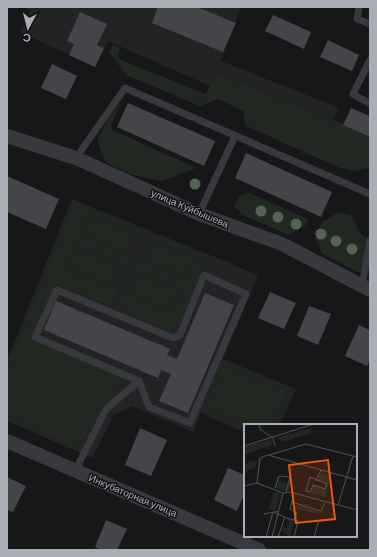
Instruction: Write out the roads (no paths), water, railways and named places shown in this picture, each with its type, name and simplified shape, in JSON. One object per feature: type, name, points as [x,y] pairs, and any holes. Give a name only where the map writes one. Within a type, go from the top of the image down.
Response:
[{"type":"street","name":"улица Куйбышева","points":[[7,136],[76,158],[199,214],[282,244],[366,288]]},
{"type":"street","name":"Инкубаторная улица","points":[[7,441],[259,550]]},
{"type":"lane","points":[[359,7],[357,19],[370,24]]},
{"type":"lane","points":[[370,60],[353,94],[370,104]]},
{"type":"lane","points":[[76,158],[125,88],[370,194]]},
{"type":"lane","points":[[199,214],[235,136]]},
{"type":"lane","points":[[366,288],[370,240]]},
{"type":"lane","points":[[204,276],[246,294],[190,423],[149,407],[139,381],[35,337],[57,290],[173,338],[180,335],[204,276]]},
{"type":"lane","points":[[75,471],[106,409],[139,381]]}]
